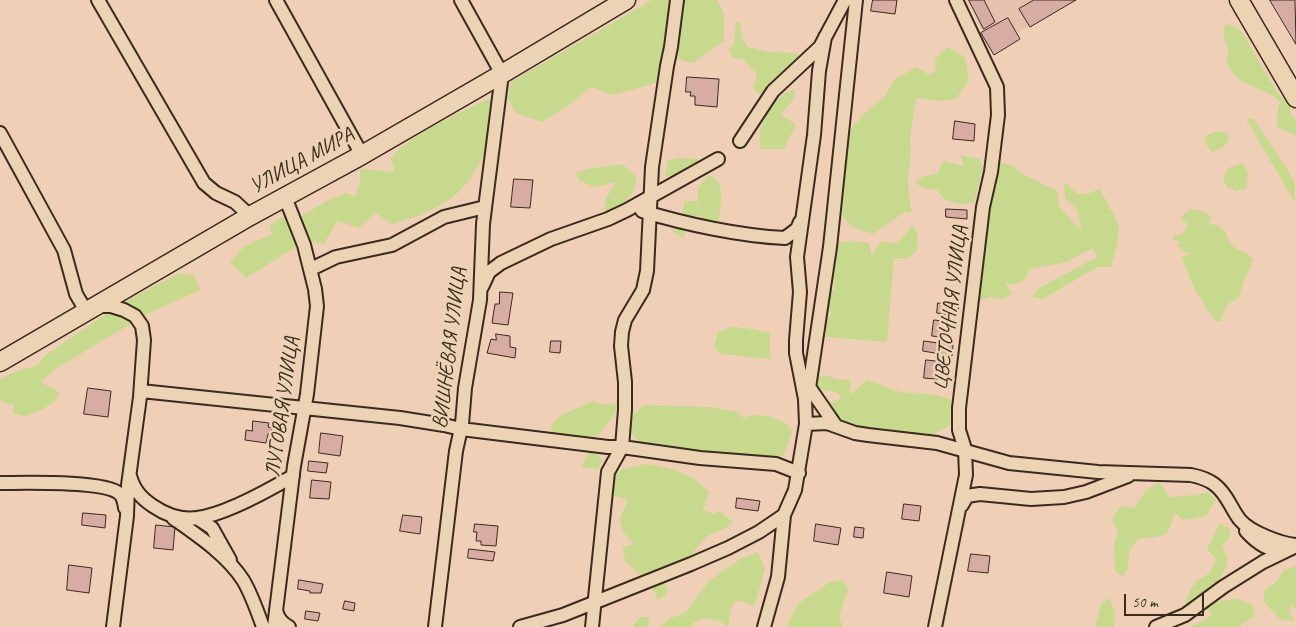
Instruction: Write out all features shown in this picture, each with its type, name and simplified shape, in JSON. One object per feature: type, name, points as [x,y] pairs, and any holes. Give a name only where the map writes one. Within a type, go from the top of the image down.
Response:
[{"type":"main road","name":"УЛИЦА МИРА","points":[[0,362],[250,216],[362,155],[626,0]]},
{"type":"main road","points":[[1239,0],[1296,98]]},
{"type":"street","points":[[98,0],[204,182],[216,193],[235,202],[250,216]]},
{"type":"street","points":[[276,0],[362,155]]},
{"type":"street","points":[[461,0],[502,74]]},
{"type":"street","points":[[592,627],[596,603],[608,472],[622,447],[625,410],[622,332],[625,320],[636,305],[643,290],[649,247],[652,167],[667,66],[672,47],[677,0]]},
{"type":"street","points":[[740,141],[773,91],[820,47],[845,0]]},
{"type":"street","points":[[764,627],[778,577],[784,515],[795,490],[799,473],[806,424],[805,382],[830,247],[856,0]]},
{"type":"street","name":"ЦВЕТОЧНАЯ УЛИЦА","points":[[935,627],[966,475],[966,451],[959,430],[961,389],[983,207],[991,172],[998,115],[997,87],[956,0]]},
{"type":"street","points":[[825,37],[819,70],[814,136],[797,256],[800,292],[796,353],[805,382],[836,426]]},
{"type":"street","name":"ВИШНЁВАЯ УЛИЦА","points":[[435,627],[465,388],[480,300],[485,207],[502,74]]},
{"type":"street","points":[[0,133],[64,250],[76,294],[91,309],[111,306],[124,310],[135,316],[142,326],[144,358],[141,391],[113,627]]},
{"type":"street","points":[[480,300],[483,282],[489,272],[501,263],[551,239],[608,219],[627,210],[718,159]]},
{"type":"street","name":"ЛУГОВАЯ УЛИЦА","points":[[274,627],[293,476],[305,407],[316,306],[311,269],[304,245],[285,197]]},
{"type":"street","points":[[311,269],[336,257],[392,245],[444,217],[485,207]]},
{"type":"street","points":[[627,210],[642,211],[726,231],[785,238],[796,229],[801,220]]},
{"type":"street","points":[[141,391],[305,407],[400,418],[444,425],[461,430],[622,447],[700,458],[776,464],[799,473]]},
{"type":"street","points":[[806,424],[827,423],[855,433],[937,443],[1009,463],[1082,471],[1191,475],[1210,480],[1228,500],[1239,520],[1252,537],[1271,549],[1280,551],[1296,545]]},
{"type":"street","points":[[961,506],[967,496],[980,494],[1031,499],[1064,497],[1086,492],[1137,473]]},
{"type":"street","points":[[130,474],[132,484],[139,496],[207,544],[237,572]]},
{"type":"street","points":[[167,514],[181,518],[209,516],[249,499],[293,476]]},
{"type":"street","points":[[0,483],[81,485],[112,490],[119,494],[123,500],[127,516]]},
{"type":"street","points":[[520,627],[564,616],[728,548],[759,532],[784,515]]},
{"type":"street","points":[[197,518],[212,528],[244,581],[264,627]]},
{"type":"street","points":[[1156,627],[1185,614],[1222,587],[1296,545]]},
{"type":"street","points":[[276,606],[277,616],[282,624],[289,627]]},
{"type":"shaded area","points":[[967,0],[1074,0],[991,48]]},
{"type":"green space","points":[[652,0],[671,0],[668,26],[656,83],[613,95],[591,87],[569,105],[542,122],[516,113],[508,99],[511,82]]},
{"type":"green space","points":[[684,0],[717,0],[724,13],[724,41],[693,63],[678,59]]},
{"type":"green space","points":[[740,21],[742,38],[748,47],[767,52],[795,53],[804,58],[782,78],[760,94],[753,89],[757,74],[744,60],[733,58],[729,50],[734,42],[736,23]]},
{"type":"green space","points":[[1226,24],[1242,32],[1277,92],[1290,106],[1291,114],[1296,120],[1296,135],[1277,127],[1280,102],[1266,92],[1243,82],[1231,70],[1227,61],[1228,50],[1223,35]]},
{"type":"green space","points":[[948,47],[965,57],[969,80],[956,99],[942,101],[916,98],[910,138],[911,152],[908,180],[912,212],[903,213],[873,234],[852,227],[842,214],[841,156],[852,127],[885,96],[895,79],[917,67],[929,75],[936,70],[935,59]]},
{"type":"green space","points":[[795,89],[793,100],[781,115],[796,124],[784,149],[760,149],[760,130],[769,109],[783,94]]},
{"type":"green space","points":[[491,98],[484,154],[471,178],[441,205],[404,221],[391,224],[376,213],[359,228],[337,221],[324,244],[310,241],[302,236],[294,248],[246,278],[230,262],[245,246],[272,234],[270,225],[282,217],[301,216],[345,193],[356,196],[360,183],[360,169],[395,172],[391,158],[400,149],[437,124]]},
{"type":"green space","points":[[1253,118],[1295,184],[1295,203],[1246,119]]},
{"type":"green space","points":[[1217,131],[1227,133],[1229,140],[1222,148],[1212,152],[1205,143],[1207,135]]},
{"type":"green space","points":[[960,155],[980,159],[983,168],[974,203],[960,204],[945,200],[937,190],[924,188],[915,183],[924,176],[937,174],[944,161],[964,166]]},
{"type":"green space","points":[[680,158],[698,159],[698,164],[679,176],[665,176],[668,160]]},
{"type":"green space","points":[[997,162],[1011,165],[1021,173],[1057,191],[1060,208],[1082,231],[1077,209],[1065,198],[1064,182],[1078,194],[1087,194],[1100,189],[1119,225],[1117,246],[1111,267],[1098,267],[1042,299],[1032,297],[1039,288],[1097,257],[1093,248],[1066,262],[1029,269],[1027,278],[1014,285],[1005,283],[1013,294],[1003,299],[990,297],[981,300],[975,295],[982,240]]},
{"type":"green space","points":[[1243,163],[1248,172],[1247,188],[1235,191],[1226,186],[1223,177],[1230,167]]},
{"type":"green space","points":[[622,164],[637,177],[634,191],[622,205],[604,218],[605,200],[616,182],[595,187],[580,181],[576,173],[592,168]]},
{"type":"green space","points":[[709,174],[718,182],[721,192],[718,230],[708,226],[700,215],[691,217],[683,239],[671,230],[681,228],[684,201],[698,201],[698,187]]},
{"type":"green space","points":[[1191,209],[1209,215],[1211,217],[1209,224],[1217,225],[1226,232],[1231,244],[1249,255],[1253,260],[1239,298],[1226,307],[1221,322],[1216,321],[1200,299],[1192,283],[1182,257],[1189,254],[1181,250],[1178,245],[1181,242],[1173,240],[1173,236],[1182,235],[1188,225],[1181,219]]},
{"type":"green space","points":[[913,225],[918,234],[917,251],[908,258],[894,259],[887,342],[826,337],[824,319],[832,313],[824,303],[828,292],[835,289],[833,266],[838,242],[869,243],[872,256],[881,241],[895,244]]},
{"type":"green space","points":[[180,273],[194,276],[200,290],[147,314],[52,371],[41,382],[59,392],[56,400],[40,411],[25,416],[13,413],[14,405],[3,403],[0,397],[0,379],[16,371],[36,366],[46,355],[109,312],[135,296]]},
{"type":"green space","points":[[732,327],[770,333],[770,359],[721,354],[714,347],[718,332]]},
{"type":"green space","points":[[818,376],[830,376],[836,380],[847,379],[851,383],[850,395],[867,380],[897,391],[945,397],[951,400],[950,425],[930,436],[909,440],[838,423],[828,404],[842,398],[836,392],[814,388]]},
{"type":"green space","points":[[593,401],[604,405],[619,402],[618,407],[600,434],[586,438],[602,460],[598,469],[582,467],[585,458],[589,455],[582,443],[552,437],[551,426],[560,416]]},
{"type":"green space","points":[[644,405],[709,407],[737,412],[744,418],[757,415],[770,417],[783,422],[793,430],[783,456],[762,458],[674,449],[640,443],[630,431],[633,415]]},
{"type":"green space","points":[[645,464],[672,469],[687,475],[709,492],[703,510],[714,514],[719,511],[733,522],[726,528],[707,536],[687,560],[676,568],[665,581],[668,593],[658,600],[652,586],[625,561],[623,547],[634,544],[624,533],[619,520],[628,500],[613,495],[612,477],[623,469]]},
{"type":"green space","points":[[1158,482],[1164,488],[1168,497],[1208,492],[1216,500],[1206,516],[1183,520],[1175,513],[1169,528],[1163,535],[1139,539],[1130,549],[1127,569],[1122,577],[1115,571],[1114,545],[1118,531],[1111,520],[1121,506],[1134,508],[1145,492]]},
{"type":"green space","points":[[1220,523],[1230,529],[1230,537],[1222,546],[1227,557],[1227,564],[1220,578],[1203,597],[1192,606],[1186,605],[1186,599],[1195,582],[1210,573],[1216,559],[1207,549]]},
{"type":"green space","points":[[758,552],[765,569],[754,607],[745,602],[734,601],[730,611],[728,627],[719,621],[704,618],[693,623],[690,627],[660,627],[671,618],[685,613],[709,581],[740,559]]},
{"type":"green space","points":[[1296,566],[1296,609],[1290,605],[1289,613],[1296,621],[1280,619],[1264,602],[1264,591],[1276,582],[1284,570]]},
{"type":"green space","points":[[842,580],[849,589],[839,615],[842,627],[787,627],[799,603],[830,582]]},
{"type":"green space","points":[[1110,598],[1115,613],[1114,627],[1095,627],[1101,604]]},
{"type":"green space","points":[[1236,599],[1252,604],[1255,615],[1239,627],[1187,627],[1197,624],[1212,615],[1204,606],[1217,601]]},
{"type":"green space","points":[[640,617],[649,617],[648,627],[632,627]]},
{"type":"building","points":[[873,0],[897,0],[895,14],[871,11]]},
{"type":"building","points":[[969,0],[984,0],[995,22],[984,29]]},
{"type":"building","points":[[1034,0],[1076,0],[1030,27],[1019,9]]},
{"type":"building","points":[[1270,0],[1295,0],[1296,44]]},
{"type":"building","points":[[1008,18],[1020,39],[994,55],[981,33]]},
{"type":"building","points":[[687,77],[719,79],[717,107],[695,105],[695,96],[690,96],[691,92],[686,92]]},
{"type":"building","points":[[955,121],[975,124],[974,141],[953,139]]},
{"type":"building","points":[[514,179],[533,180],[530,208],[511,207]]},
{"type":"building","points":[[946,209],[967,210],[967,219],[946,217]]},
{"type":"building","points":[[500,292],[513,293],[508,325],[492,323],[495,304],[499,304]]},
{"type":"building","points":[[938,303],[959,306],[957,316],[937,313]]},
{"type":"building","points":[[934,320],[951,322],[949,338],[932,336]]},
{"type":"building","points":[[496,334],[510,336],[510,347],[516,348],[515,358],[487,353],[491,339],[496,340]]},
{"type":"building","points":[[551,341],[561,341],[560,353],[550,352]]},
{"type":"building","points":[[924,341],[953,345],[952,356],[923,351]]},
{"type":"building","points":[[926,360],[947,362],[946,380],[924,378]]},
{"type":"building","points":[[88,388],[111,391],[108,417],[84,414]]},
{"type":"building","points":[[253,421],[269,423],[268,427],[272,428],[266,443],[245,440],[246,430],[252,431]]},
{"type":"building","points":[[321,433],[343,436],[340,456],[319,453]]},
{"type":"building","points":[[309,461],[328,463],[326,473],[308,471]]},
{"type":"building","points":[[312,480],[331,482],[329,499],[310,498]]},
{"type":"building","points":[[737,498],[760,501],[758,511],[736,508]]},
{"type":"building","points":[[904,504],[921,506],[919,521],[902,519]]},
{"type":"building","points":[[83,513],[106,515],[105,528],[82,525]]},
{"type":"building","points":[[403,515],[422,517],[420,534],[400,531]]},
{"type":"building","points":[[475,524],[498,526],[496,546],[481,545],[481,541],[476,541],[477,532],[474,532]]},
{"type":"building","points":[[816,524],[841,528],[838,545],[814,541]]},
{"type":"building","points":[[156,525],[175,527],[173,550],[154,548]]},
{"type":"building","points":[[855,527],[864,528],[863,538],[854,537]]},
{"type":"building","points":[[469,549],[495,552],[493,561],[468,558]]},
{"type":"building","points":[[971,554],[990,556],[988,573],[968,571]]},
{"type":"building","points":[[69,565],[92,568],[89,593],[67,590]]},
{"type":"building","points":[[887,572],[912,576],[909,597],[884,593]]},
{"type":"building","points":[[299,580],[323,584],[321,593],[310,593],[310,591],[298,589]]},
{"type":"building","points":[[345,601],[355,603],[354,611],[343,609]]},
{"type":"building","points":[[306,611],[320,613],[318,621],[305,619]]}]
